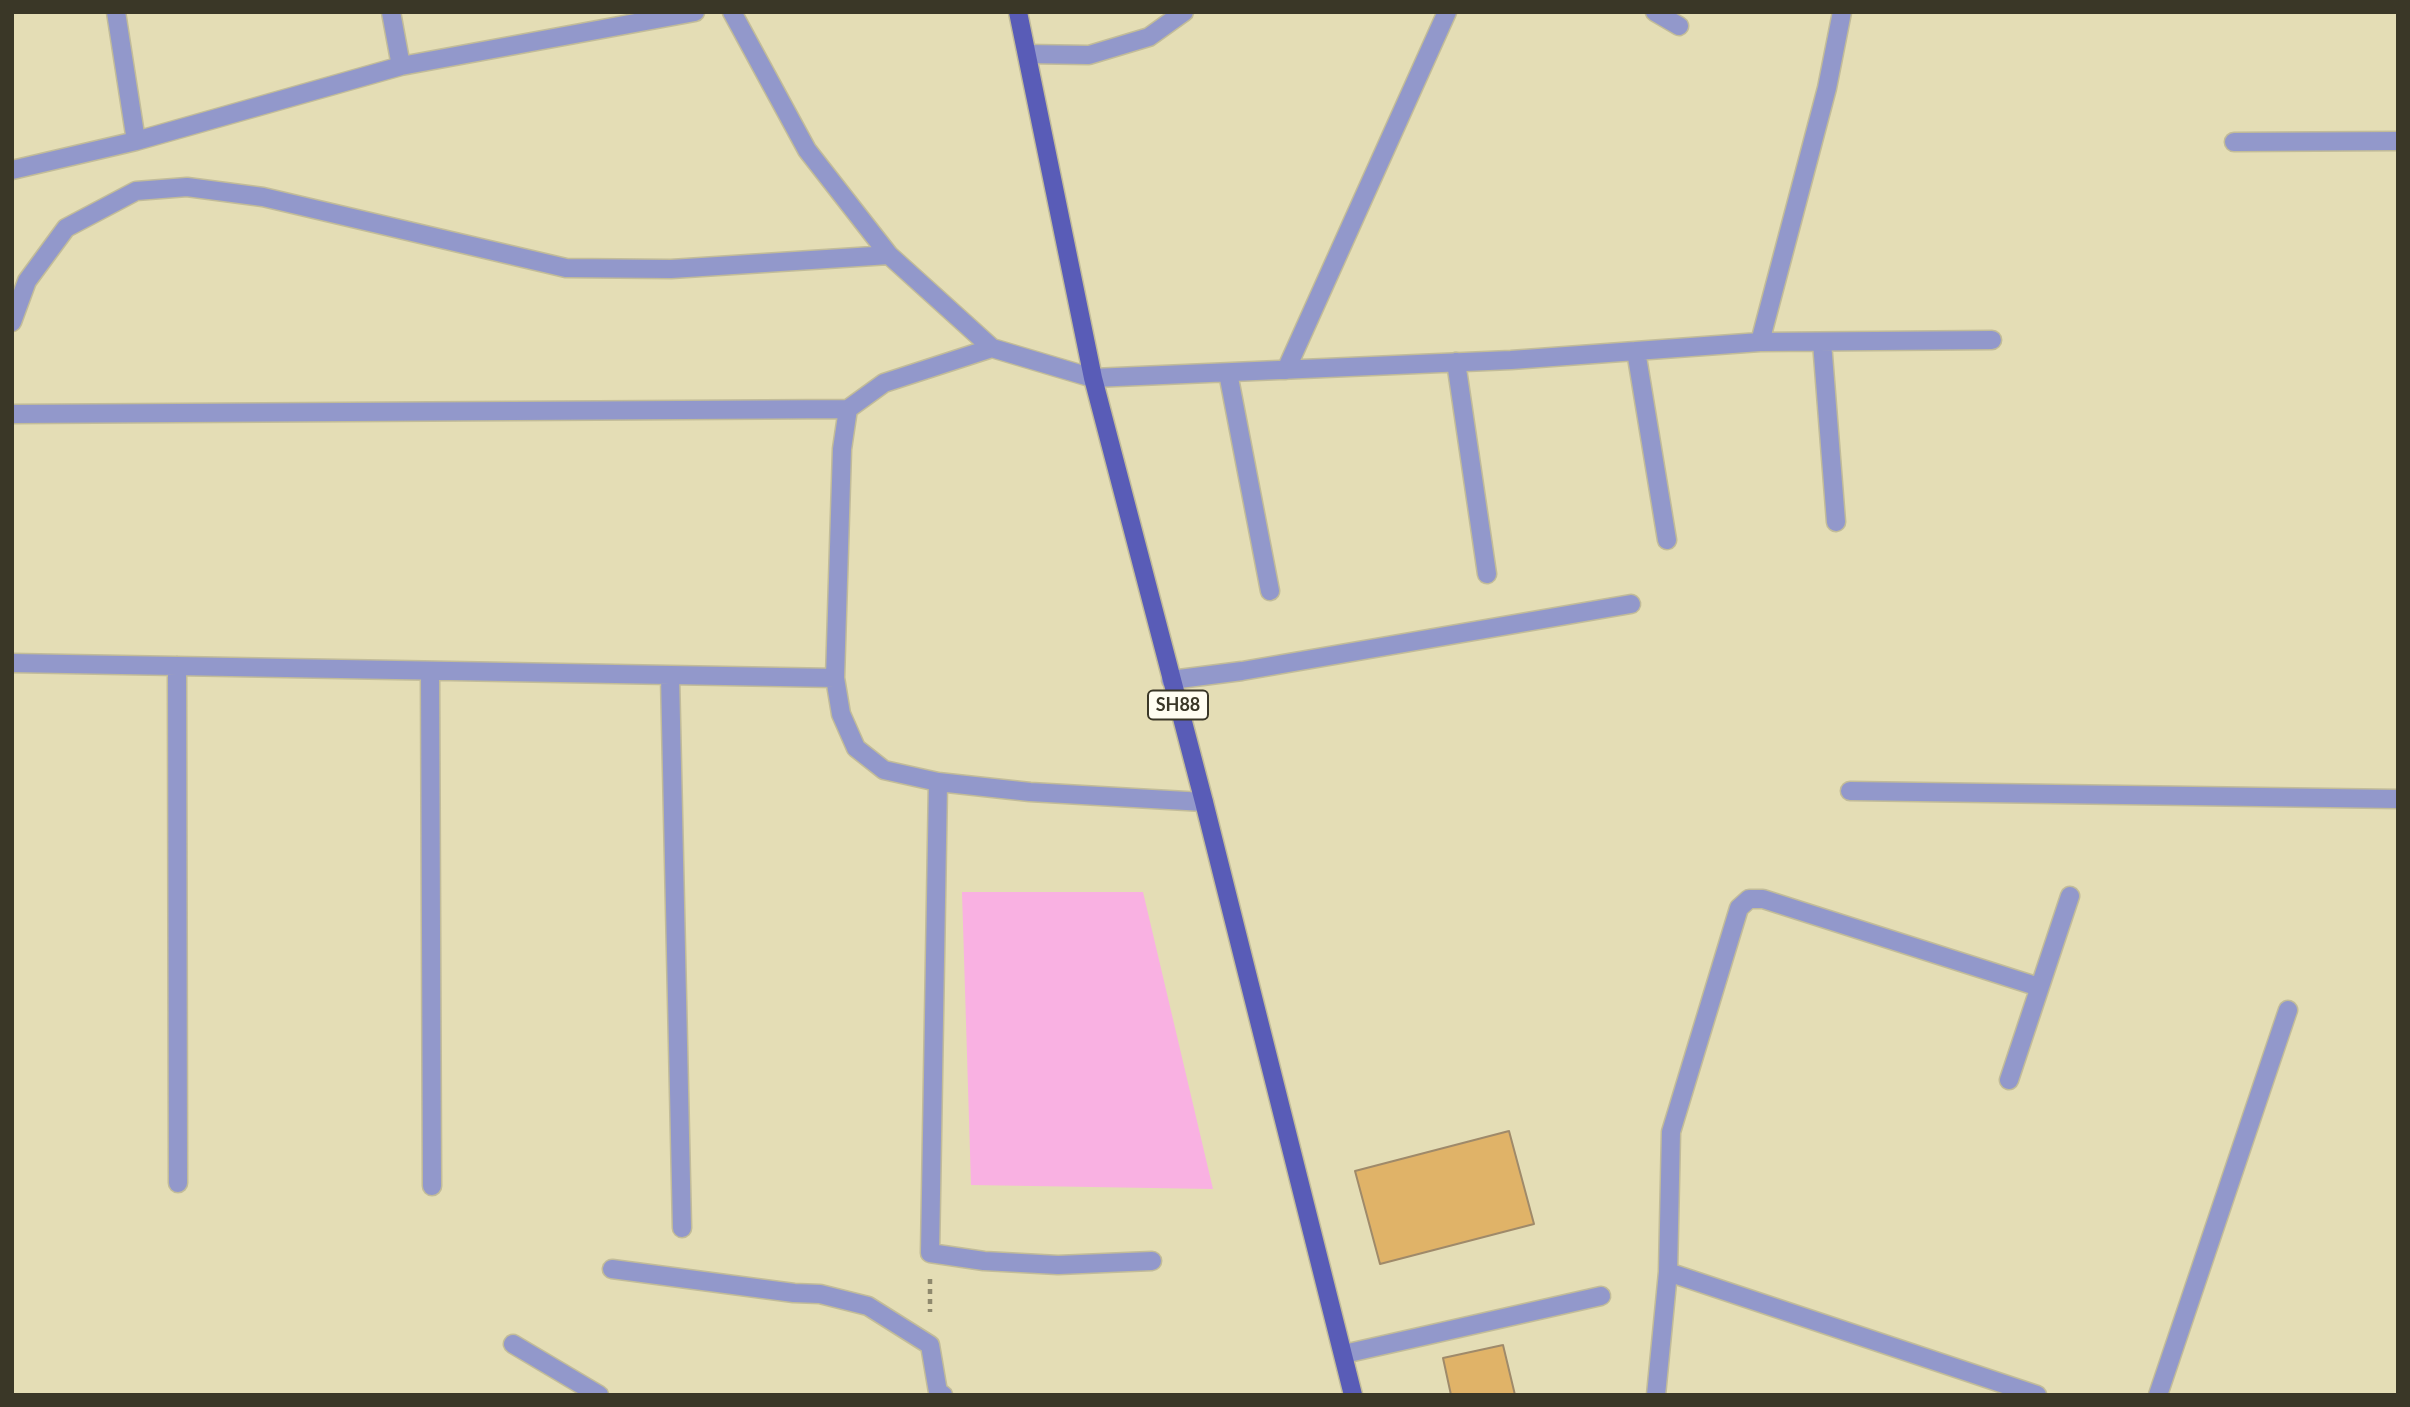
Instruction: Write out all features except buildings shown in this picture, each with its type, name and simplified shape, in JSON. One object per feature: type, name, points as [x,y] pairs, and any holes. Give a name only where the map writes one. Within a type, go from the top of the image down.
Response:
[{"type":"main road","name":"SH88","points":[[1018,12],[1093,378],[1204,802],[1353,1395]]},
{"type":"street","points":[[116,12],[136,141]]},
{"type":"street","points":[[391,12],[401,66]]},
{"type":"street","points":[[12,170],[136,141],[401,66],[695,12]]},
{"type":"street","points":[[732,12],[807,150],[889,255],[992,348],[1093,378],[1456,362],[1760,342],[1993,340]]},
{"type":"street","points":[[1027,54],[1089,55],[1149,37],[1184,12]]},
{"type":"street","points":[[1286,370],[1447,12]]},
{"type":"street","points":[[1655,12],[1679,26]]},
{"type":"street","points":[[1760,342],[1827,88],[1842,12]]},
{"type":"street","points":[[2234,142],[2398,141]]},
{"type":"street","points":[[12,322],[27,281],[66,228],[136,191],[187,187],[262,197],[566,268],[671,269],[889,255]]},
{"type":"street","points":[[1822,342],[1836,522]]},
{"type":"street","points":[[12,414],[848,409],[884,383],[992,348]]},
{"type":"street","points":[[1636,351],[1667,540]]},
{"type":"street","points":[[1456,362],[1487,574]]},
{"type":"street","points":[[1228,373],[1270,591]]},
{"type":"street","points":[[848,409],[842,449],[835,678],[841,714],[856,748],[884,770],[938,782],[1030,792],[1204,802]]},
{"type":"street","points":[[1171,680],[1242,671],[1631,604]]},
{"type":"street","points":[[12,663],[835,678]]},
{"type":"street","points":[[177,666],[178,1183]]},
{"type":"street","points":[[430,671],[432,1186]]},
{"type":"street","points":[[670,676],[682,1228]]},
{"type":"street","points":[[938,782],[930,1253],[984,1261],[1058,1265],[1152,1261]]},
{"type":"street","points":[[1850,791],[2398,799]]},
{"type":"street","points":[[2009,1080],[2070,896]]},
{"type":"street","points":[[1656,1395],[1668,1272],[1671,1132],[1739,908],[1749,899],[1763,899],[2039,987]]},
{"type":"street","points":[[2158,1395],[2288,1010]]},
{"type":"street","points":[[612,1269],[794,1293],[820,1294],[868,1306],[930,1345],[938,1392],[943,1395]]},
{"type":"street","points":[[1668,1272],[2037,1395]]},
{"type":"street","points":[[1344,1354],[1601,1296]]},
{"type":"street","points":[[513,1344],[599,1395]]},
{"type":"path","points":[[930,1253],[930,1345]]},
{"type":"shaded area","points":[[962,892],[1143,892],[1213,1189],[971,1185]]}]
